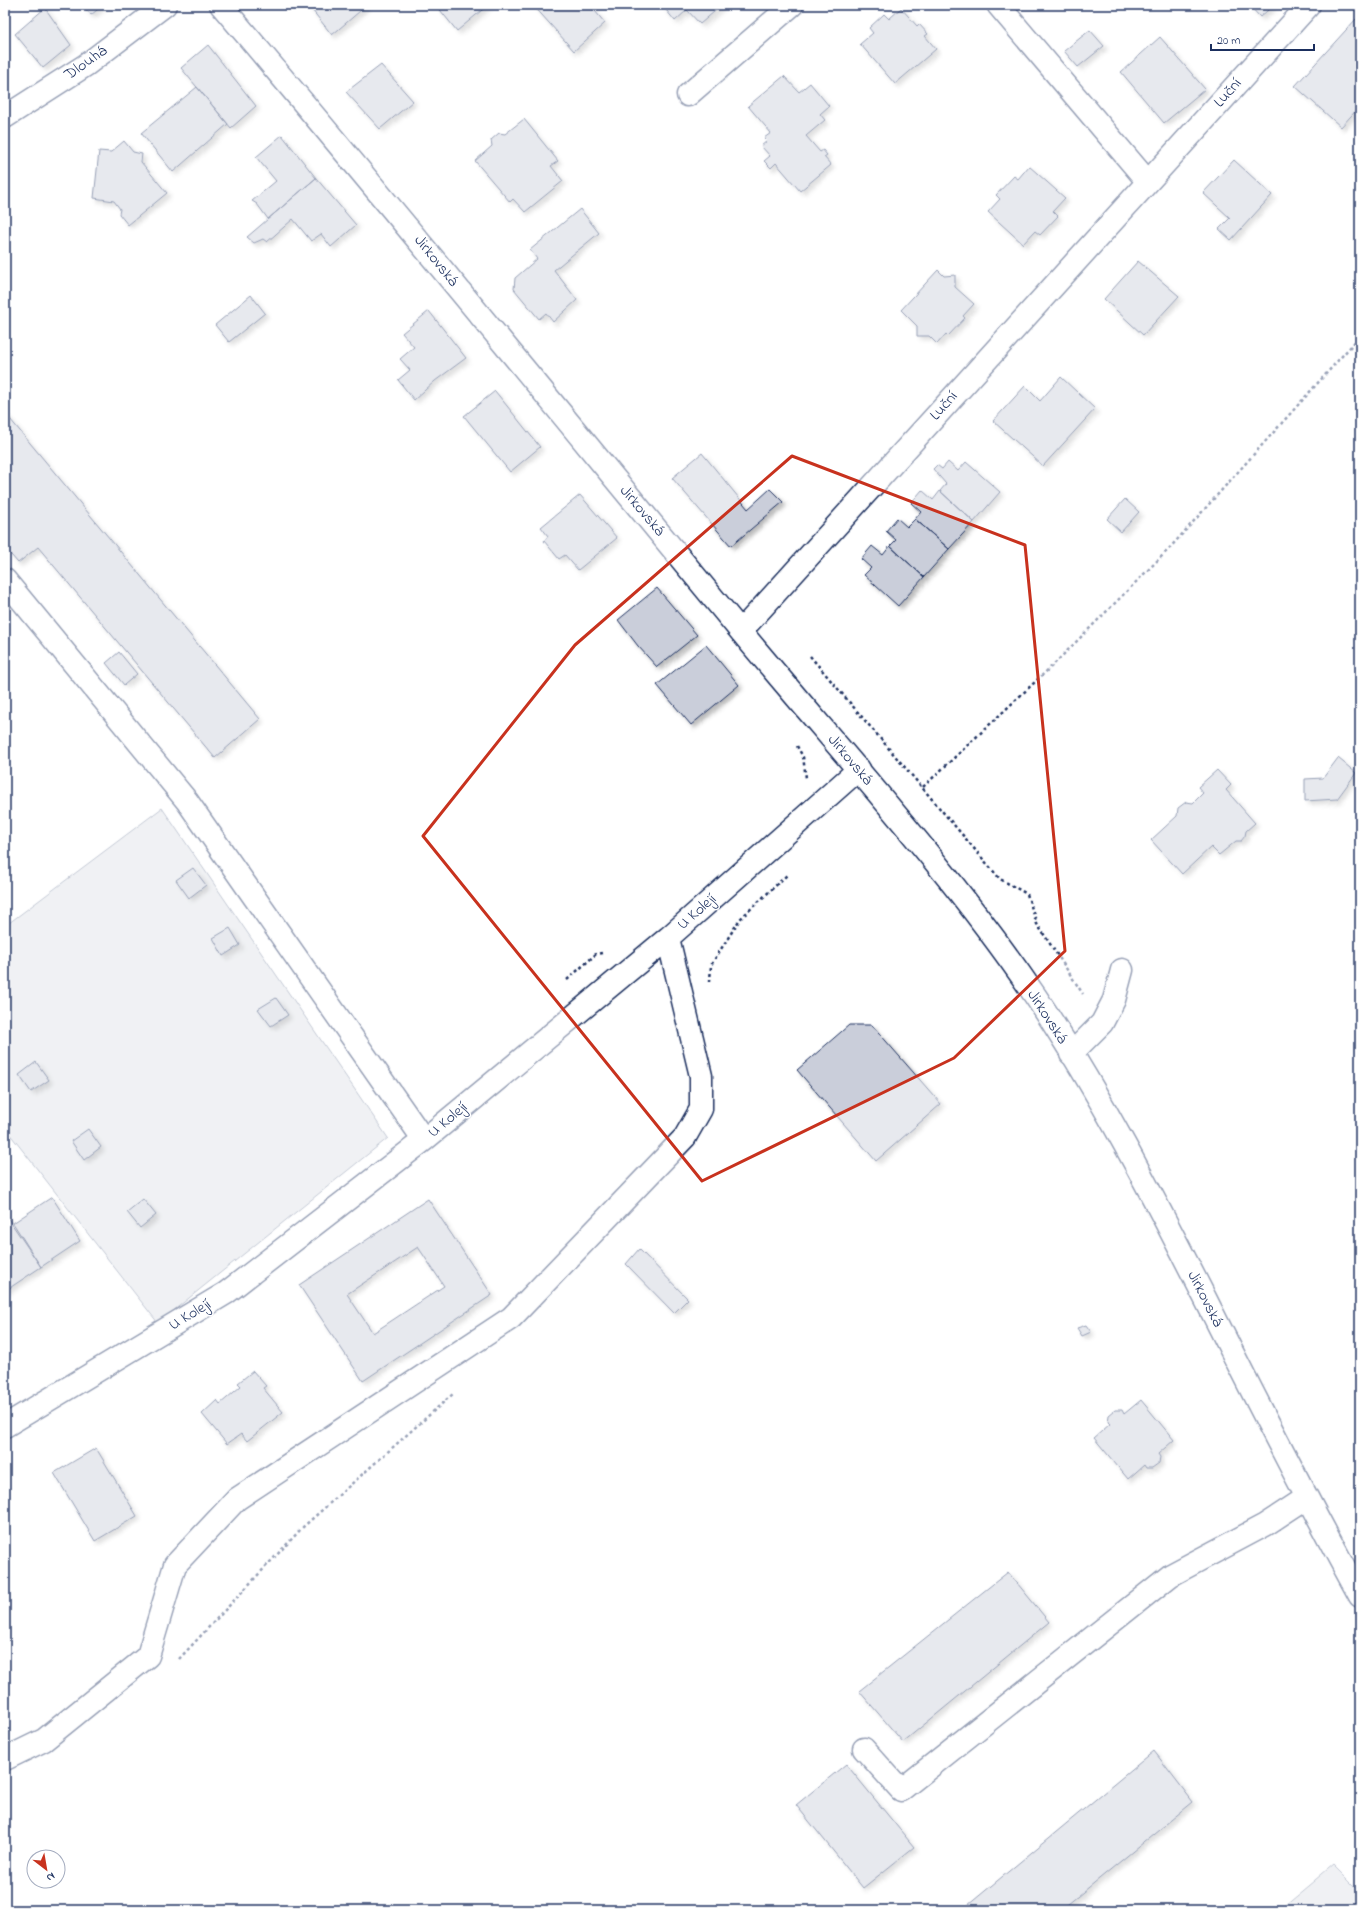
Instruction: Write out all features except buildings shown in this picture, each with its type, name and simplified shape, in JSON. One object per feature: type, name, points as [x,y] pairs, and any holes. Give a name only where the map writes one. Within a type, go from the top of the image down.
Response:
[{"type":"street","name":"Dlouhá","points":[[5,117],[86,64],[165,5]]},
{"type":"street","name":"Jirkovská","points":[[221,5],[379,191],[741,631],[859,769],[949,879],[1036,998],[1071,1054],[1147,1184],[1306,1498],[1360,1596]]},
{"type":"street","points":[[688,95],[792,5]]},
{"type":"street","points":[[998,5],[1148,182]]},
{"type":"street","name":"Luční","points":[[741,631],[1309,5]]},
{"type":"street","points":[[5,580],[187,801],[424,1140]]},
{"type":"street","name":"U Kolejí","points":[[5,1426],[226,1293],[424,1140],[668,938],[859,769]]},
{"type":"street","points":[[5,1759],[44,1740],[148,1656],[175,1565],[236,1499],[511,1318],[685,1137],[701,1108],[701,1076],[668,938]]},
{"type":"street","points":[[1071,1054],[1102,1023],[1114,1000],[1122,970]]},
{"type":"street","points":[[864,1749],[901,1790],[1171,1575],[1265,1525],[1306,1498]]},
{"type":"path","points":[[923,787],[1052,666],[1167,551],[1360,336]]},
{"type":"path","points":[[810,656],[1000,879],[1027,894],[1037,924],[1102,1023]]},
{"type":"path","points":[[796,745],[803,757],[806,779]]},
{"type":"highlighted area","points":[[792,456],[1025,545],[1065,951],[954,1058],[702,1181],[423,836],[575,645]]},
{"type":"shaded area","points":[[162,808],[388,1138],[158,1323],[5,1128],[5,926]]},
{"type":"shaded area","points":[[1333,1865],[1360,1892],[1360,1910],[1279,1910]]}]
